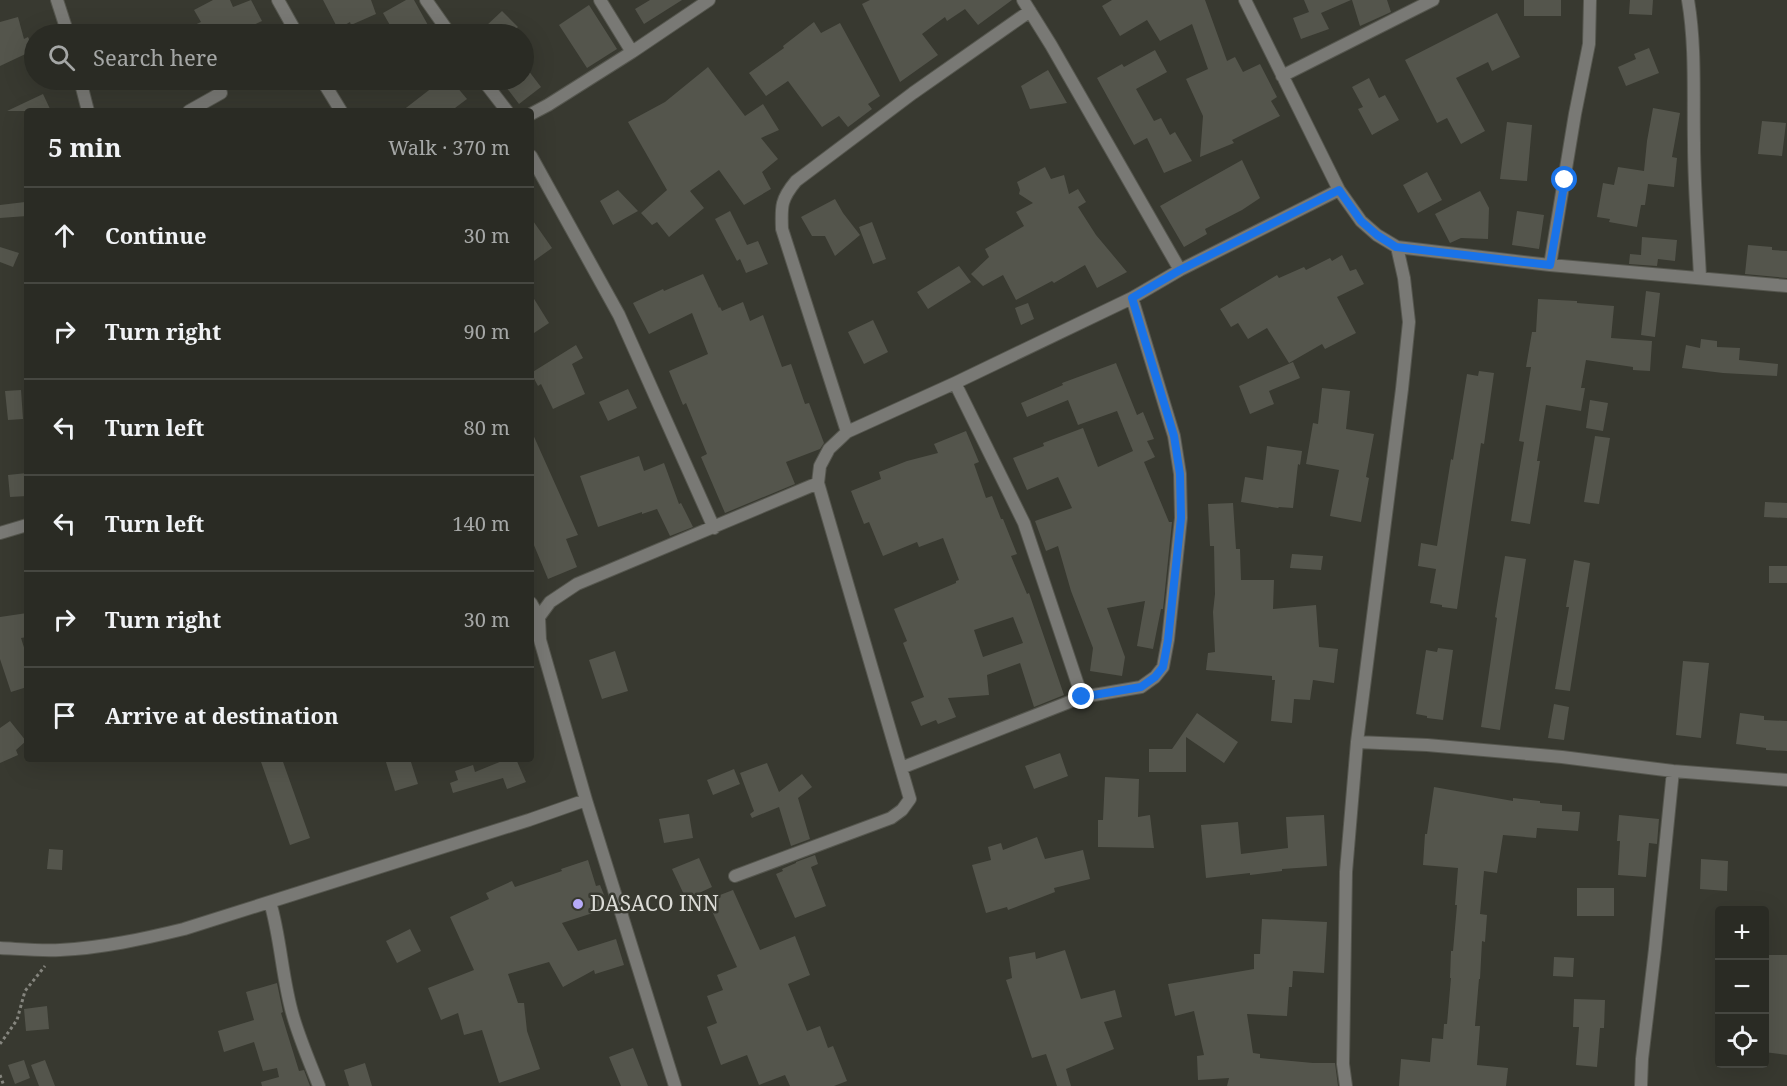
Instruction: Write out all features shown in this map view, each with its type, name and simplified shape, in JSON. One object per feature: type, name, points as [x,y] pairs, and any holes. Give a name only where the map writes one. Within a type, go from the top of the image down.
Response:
[{"type":"street","points":[[57,0],[65,24]]},
{"type":"street","points":[[278,0],[291,24]]},
{"type":"street","points":[[426,0],[443,24]]},
{"type":"street","points":[[600,0],[632,52]]},
{"type":"street","points":[[534,112],[632,52],[709,0]]},
{"type":"street","points":[[1023,0],[1180,270]]},
{"type":"street","points":[[1245,0],[1339,190],[1361,221],[1396,247],[1550,265],[1787,286]]},
{"type":"street","points":[[1282,76],[1431,0]]},
{"type":"street","points":[[1550,265],[1589,44],[1590,0]]},
{"type":"street","points":[[1688,0],[1694,78],[1694,145],[1700,277]]},
{"type":"street","points":[[847,432],[782,229],[781,212],[784,195],[796,181],[913,93],[1030,11]]},
{"type":"street","points":[[83,90],[87,108]]},
{"type":"street","points":[[328,90],[339,108]]},
{"type":"street","points":[[491,90],[505,108]]},
{"type":"street","points":[[194,108],[221,93]]},
{"type":"street","points":[[534,161],[619,315],[714,528]]},
{"type":"street","points":[[735,876],[891,818],[902,810],[910,799],[818,483],[820,466],[830,449],[847,432],[1132,298],[1180,270],[1339,190]]},
{"type":"street","points":[[1346,1086],[1343,1064],[1346,872],[1357,742],[1402,388],[1408,322],[1404,278],[1396,247]]},
{"type":"street","points":[[901,768],[1082,697],[1141,687],[1155,677],[1163,667],[1181,518],[1180,474],[1174,436],[1132,298]]},
{"type":"street","points":[[955,383],[1024,523],[1082,697]]},
{"type":"street","points":[[539,617],[550,602],[578,584],[818,483]]},
{"type":"street","points":[[0,532],[24,526]]},
{"type":"street","points":[[534,608],[539,617],[540,640],[586,800],[675,1086]]},
{"type":"street","points":[[1357,742],[1461,748],[1562,757],[1673,771],[1787,780]]},
{"type":"street","points":[[1641,1086],[1673,771]]},
{"type":"street","points":[[0,948],[58,950],[141,939],[184,929],[586,800]]},
{"type":"street","points":[[270,902],[293,1015],[319,1086]]},
{"type":"path","points":[[0,1044],[17,1020],[25,991],[58,950]]},
{"type":"path","points":[[0,1075],[4,1086]]},
{"type":"building","points":[[213,0],[230,0],[233,7],[251,0],[262,21],[256,24],[197,24],[201,22],[194,10]]},
{"type":"building","points":[[323,0],[371,0],[376,14],[353,24],[350,22],[335,24]]},
{"type":"building","points":[[406,0],[414,0],[427,24],[389,24],[383,13]]},
{"type":"building","points":[[650,0],[682,0],[644,24],[635,9]]},
{"type":"building","points":[[870,0],[1012,0],[978,25],[965,9],[947,21],[945,17],[922,34],[938,55],[900,82],[862,4]]},
{"type":"building","points":[[1112,0],[1205,0],[1227,61],[1235,57],[1243,72],[1260,64],[1277,97],[1271,101],[1280,116],[1232,140],[1234,143],[1200,157],[1203,116],[1186,79],[1208,69],[1192,24],[1160,41],[1147,20],[1120,36],[1102,6]]},
{"type":"building","points":[[1304,0],[1351,0],[1321,13],[1329,29],[1301,39],[1293,18],[1309,12]]},
{"type":"building","points":[[1352,0],[1387,0],[1391,12],[1360,26]]},
{"type":"building","points":[[1524,0],[1561,0],[1561,16],[1524,16]]},
{"type":"building","points":[[1630,0],[1653,0],[1652,15],[1629,14]]},
{"type":"building","points":[[589,5],[617,49],[587,68],[559,25]]},
{"type":"building","points":[[502,11],[515,24],[488,24]]},
{"type":"building","points":[[1497,13],[1520,57],[1492,71],[1488,62],[1456,78],[1485,131],[1461,144],[1447,118],[1437,123],[1405,60]]},
{"type":"building","points":[[18,17],[24,39],[24,55],[0,66],[0,22]]},
{"type":"building","points":[[814,22],[821,33],[840,23],[880,96],[868,104],[872,109],[848,127],[839,116],[822,127],[788,81],[766,96],[749,73],[784,48],[783,46]]},
{"type":"building","points":[[1649,48],[1659,73],[1626,86],[1618,67],[1636,59],[1634,54]]},
{"type":"building","points":[[1155,50],[1167,72],[1136,89],[1154,121],[1161,118],[1170,135],[1175,132],[1192,161],[1164,173],[1147,138],[1134,145],[1097,78],[1122,64],[1124,67]]},
{"type":"building","points":[[708,67],[745,116],[763,104],[779,130],[761,138],[778,159],[762,172],[771,189],[744,205],[719,170],[690,191],[704,208],[669,237],[657,222],[652,225],[641,213],[667,190],[628,122],[665,102]]},
{"type":"building","points":[[1048,70],[1067,103],[1030,109],[1021,86]]},
{"type":"building","points":[[534,78],[541,87],[519,104],[508,90],[534,90]]},
{"type":"building","points":[[1369,78],[1379,98],[1385,95],[1399,120],[1372,135],[1358,109],[1363,107],[1352,87]]},
{"type":"building","points":[[429,90],[459,90],[467,99],[455,108],[406,108]]},
{"type":"building","points":[[43,94],[50,108],[24,108],[24,111],[7,111]]},
{"type":"building","points":[[1653,108],[1680,113],[1672,157],[1677,158],[1674,187],[1648,184],[1645,205],[1641,205],[1637,227],[1609,222],[1610,219],[1597,217],[1603,183],[1614,185],[1618,167],[1644,171]]},
{"type":"building","points":[[1762,121],[1786,123],[1782,156],[1758,154]]},
{"type":"building","points":[[1507,122],[1532,125],[1527,181],[1500,179]]},
{"type":"building","points":[[1242,160],[1260,198],[1205,229],[1207,234],[1184,247],[1160,206]]},
{"type":"building","points":[[1045,167],[1051,179],[1064,175],[1069,194],[1078,189],[1086,202],[1078,207],[1096,235],[1127,272],[1097,288],[1085,265],[1054,283],[1052,281],[1016,300],[1003,275],[983,286],[971,274],[989,257],[985,249],[1024,226],[1016,212],[1033,203],[1019,194],[1017,182]]},
{"type":"building","points":[[1427,172],[1442,200],[1418,213],[1403,185]]},
{"type":"building","points":[[618,190],[638,211],[613,225],[600,201]]},
{"type":"building","points":[[1480,191],[1489,208],[1488,239],[1461,238],[1450,243],[1435,214]]},
{"type":"building","points":[[835,199],[860,235],[835,256],[825,236],[812,236],[801,217]]},
{"type":"building","points":[[24,202],[24,216],[0,218],[0,205]]},
{"type":"building","points":[[730,211],[747,245],[758,241],[768,264],[746,273],[740,259],[737,261],[715,219]]},
{"type":"building","points":[[1517,211],[1544,215],[1539,249],[1512,245]]},
{"type":"building","points":[[534,222],[552,248],[534,261]]},
{"type":"building","points":[[872,222],[886,259],[873,264],[859,227]]},
{"type":"building","points":[[1642,237],[1677,240],[1675,261],[1658,259],[1657,266],[1629,264],[1630,254],[1641,255]]},
{"type":"building","points":[[1748,245],[1787,251],[1787,278],[1745,274]]},
{"type":"building","points":[[0,247],[19,253],[13,267],[0,262]]},
{"type":"building","points":[[1342,255],[1350,271],[1356,269],[1364,284],[1337,297],[1356,333],[1325,349],[1322,344],[1289,363],[1267,328],[1248,339],[1238,323],[1231,327],[1220,309],[1277,275],[1279,278],[1304,267],[1306,270],[1330,258],[1332,261]]},
{"type":"building","points":[[959,266],[971,282],[928,309],[917,292]]},
{"type":"building","points":[[703,274],[722,311],[743,302],[750,321],[763,315],[782,367],[791,364],[805,404],[809,403],[824,443],[820,449],[786,462],[795,484],[725,513],[701,457],[707,454],[686,403],[683,405],[669,371],[708,354],[692,313],[649,334],[633,303]]},
{"type":"building","points":[[1646,291],[1660,293],[1655,337],[1641,335]]},
{"type":"building","points":[[534,299],[549,323],[534,333]]},
{"type":"building","points":[[1538,299],[1614,306],[1611,338],[1652,341],[1650,371],[1633,370],[1633,367],[1586,360],[1581,388],[1585,388],[1581,411],[1546,405],[1530,524],[1511,521],[1524,442],[1519,441],[1531,367],[1526,367],[1532,332],[1536,332]]},
{"type":"building","points":[[1028,303],[1034,319],[1021,325],[1015,308]]},
{"type":"building","points":[[873,320],[888,352],[864,364],[848,332]]},
{"type":"building","points":[[1701,339],[1717,341],[1717,347],[1740,348],[1739,360],[1778,364],[1777,376],[1682,368],[1686,345],[1700,348]]},
{"type":"building","points":[[576,345],[583,358],[572,364],[585,394],[553,409],[541,384],[538,386],[534,379],[534,371]]},
{"type":"building","points":[[1293,362],[1300,378],[1269,391],[1274,404],[1250,414],[1239,386]]},
{"type":"building","points":[[1116,363],[1137,415],[1143,412],[1154,439],[1147,441],[1155,457],[1144,462],[1169,522],[1172,522],[1163,609],[1161,609],[1153,649],[1137,646],[1145,601],[1107,608],[1125,657],[1122,676],[1090,671],[1093,648],[1071,591],[1058,546],[1046,551],[1035,521],[1072,508],[1058,477],[1027,490],[1013,458],[1044,446],[1043,443],[1083,428],[1098,467],[1133,451],[1117,411],[1078,425],[1068,400],[1027,417],[1021,403],[1063,385],[1062,383]]},
{"type":"building","points":[[1479,371],[1494,373],[1484,444],[1481,443],[1457,609],[1430,603],[1436,569],[1418,566],[1421,543],[1437,546],[1467,374],[1478,376]]},
{"type":"building","points":[[1322,388],[1350,391],[1346,429],[1374,434],[1361,522],[1330,516],[1339,470],[1306,464],[1313,423],[1318,424]]},
{"type":"building","points":[[628,389],[637,408],[608,421],[599,402]]},
{"type":"building","points":[[21,390],[23,419],[8,420],[5,391]]},
{"type":"building","points":[[1590,400],[1608,403],[1603,431],[1586,428]]},
{"type":"building","points":[[966,431],[979,462],[974,464],[986,498],[992,496],[1017,554],[1011,556],[1027,594],[1029,593],[1064,695],[1034,707],[1020,663],[987,675],[989,695],[948,698],[956,717],[938,724],[936,720],[921,726],[911,702],[924,697],[903,643],[907,641],[894,609],[959,580],[943,538],[919,547],[917,542],[883,556],[869,522],[864,524],[851,491],[881,479],[879,472],[907,461],[938,453],[934,444]],"holes":[[[1013,617],[1023,643],[983,657],[974,630]]]},
{"type":"building","points":[[1595,436],[1610,438],[1599,504],[1584,502]]},
{"type":"building","points":[[534,437],[578,535],[566,539],[577,567],[548,579],[534,545]]},
{"type":"building","points":[[1267,446],[1302,451],[1300,465],[1298,464],[1293,508],[1241,502],[1245,477],[1263,480]]},
{"type":"building","points":[[639,456],[644,471],[664,463],[679,504],[681,503],[693,527],[670,536],[657,509],[598,527],[580,476]]},
{"type":"building","points":[[24,473],[24,496],[10,497],[8,475]]},
{"type":"building","points":[[1765,502],[1787,503],[1787,518],[1764,517]]},
{"type":"building","points":[[1233,503],[1236,549],[1240,549],[1241,580],[1274,580],[1273,609],[1316,605],[1319,647],[1338,649],[1334,683],[1313,680],[1310,700],[1294,699],[1292,723],[1271,721],[1275,680],[1272,680],[1272,676],[1206,670],[1208,653],[1215,652],[1214,546],[1210,546],[1208,504]]},
{"type":"building","points":[[1292,554],[1323,556],[1321,570],[1290,568]]},
{"type":"building","points":[[1505,556],[1526,559],[1500,730],[1481,727]]},
{"type":"building","points":[[1574,560],[1590,563],[1570,691],[1555,689],[1569,607],[1566,607]]},
{"type":"building","points":[[1769,566],[1787,566],[1787,583],[1769,583]]},
{"type":"building","points":[[24,613],[24,638],[21,638],[24,648],[24,688],[11,692],[0,659],[0,617]]},
{"type":"building","points":[[1438,648],[1453,650],[1443,720],[1416,714],[1426,650],[1437,652]]},
{"type":"building","points":[[615,651],[628,691],[602,699],[589,660]]},
{"type":"building","points":[[1683,661],[1709,663],[1701,738],[1676,735]]},
{"type":"building","points":[[1554,704],[1569,707],[1564,740],[1548,738]]},
{"type":"building","points":[[1197,713],[1238,742],[1224,763],[1186,737],[1186,772],[1149,772],[1149,749],[1172,749]]},
{"type":"building","points":[[1740,713],[1764,716],[1764,720],[1787,721],[1787,751],[1766,750],[1766,748],[1736,744]]},
{"type":"building","points":[[10,721],[24,738],[24,743],[16,750],[18,755],[0,763],[0,728]]},
{"type":"building","points":[[1060,753],[1068,776],[1034,789],[1025,766]]},
{"type":"building","points":[[261,762],[283,762],[310,838],[290,845]]},
{"type":"building","points":[[386,762],[411,762],[418,784],[395,791]]},
{"type":"building","points":[[500,762],[517,762],[526,782],[507,789],[503,778],[453,793],[450,783],[458,780],[455,771],[473,765],[475,772]]},
{"type":"building","points":[[767,763],[779,792],[802,774],[812,787],[798,798],[810,839],[791,846],[779,807],[752,818],[750,814],[754,811],[740,773]]},
{"type":"building","points":[[734,769],[740,784],[713,795],[707,780]]},
{"type":"building","points":[[1105,777],[1139,779],[1138,817],[1150,815],[1154,848],[1098,847],[1098,820],[1103,820]]},
{"type":"building","points":[[1434,787],[1513,801],[1513,798],[1540,801],[1540,803],[1562,805],[1562,811],[1580,812],[1578,831],[1537,828],[1536,838],[1503,835],[1497,873],[1484,871],[1480,914],[1487,915],[1485,942],[1482,941],[1475,1026],[1480,1026],[1477,1065],[1508,1068],[1506,1086],[1399,1086],[1401,1059],[1430,1062],[1432,1038],[1443,1039],[1444,1024],[1447,1024],[1458,868],[1423,865],[1425,834],[1427,834]]},
{"type":"building","points":[[689,814],[693,838],[664,843],[659,819]]},
{"type":"building","points":[[1324,815],[1327,866],[1206,878],[1201,825],[1238,822],[1241,854],[1288,848],[1286,817]]},
{"type":"building","points":[[1619,815],[1659,819],[1657,844],[1649,843],[1646,877],[1618,875]]},
{"type":"building","points":[[1037,837],[1045,859],[1083,850],[1090,879],[1054,888],[1055,892],[1008,910],[1007,907],[986,913],[972,865],[991,860],[988,847],[1001,843],[1003,850]]},
{"type":"building","points":[[49,849],[63,850],[62,870],[47,869]]},
{"type":"building","points":[[815,855],[818,864],[811,867],[826,906],[795,918],[776,874],[796,862]]},
{"type":"building","points":[[699,858],[712,887],[686,899],[672,869]]},
{"type":"building","points":[[1701,859],[1728,861],[1727,891],[1700,889]]},
{"type":"building","points":[[588,860],[596,886],[600,885],[609,907],[562,923],[578,951],[616,939],[624,965],[595,974],[594,970],[563,987],[549,962],[508,974],[518,1003],[524,1003],[527,1031],[540,1069],[499,1083],[482,1030],[464,1035],[458,1013],[441,1020],[428,988],[474,970],[450,917],[489,899],[486,893],[512,881],[515,887]]},
{"type":"building","points":[[1577,888],[1614,888],[1614,916],[1577,916]]},
{"type":"building","points":[[733,890],[760,950],[795,936],[810,975],[788,984],[807,1031],[820,1026],[828,1048],[833,1046],[847,1081],[834,1086],[790,1086],[785,1075],[759,1085],[747,1055],[721,1065],[707,1027],[717,1023],[707,996],[723,990],[717,975],[737,967],[707,900]]},
{"type":"building","points":[[1262,919],[1327,922],[1324,973],[1293,971],[1292,987],[1289,987],[1287,1016],[1247,1014],[1253,1053],[1260,1054],[1260,1058],[1335,1063],[1338,1086],[1227,1086],[1229,1078],[1198,1080],[1197,1056],[1204,1055],[1194,1011],[1175,1016],[1168,984],[1254,969],[1254,954],[1260,954]]},
{"type":"building","points":[[410,929],[421,951],[397,963],[386,941]]},
{"type":"building","points":[[1065,950],[1081,999],[1115,990],[1122,1017],[1104,1022],[1114,1049],[1066,1069],[1071,1086],[1057,1086],[1046,1054],[1032,1058],[1006,980],[1012,978],[1009,957],[1035,952],[1036,959]]},
{"type":"building","points":[[1769,955],[1787,955],[1787,1055],[1769,1053]]},
{"type":"building","points":[[1554,957],[1574,958],[1573,977],[1553,976]]},
{"type":"building","points":[[277,983],[283,1012],[281,1013],[299,1071],[304,1070],[310,1086],[262,1086],[261,1082],[279,1077],[277,1068],[263,1071],[254,1042],[224,1052],[218,1031],[254,1020],[246,992]]},
{"type":"building","points":[[1574,999],[1605,1000],[1604,1028],[1600,1028],[1597,1067],[1576,1065],[1579,1027],[1573,1027]]},
{"type":"building","points":[[47,1006],[49,1029],[26,1031],[24,1009]]},
{"type":"building","points":[[633,1048],[648,1086],[621,1086],[609,1057]]},
{"type":"building","points":[[24,1060],[30,1078],[15,1084],[8,1065]]},
{"type":"building","points":[[45,1060],[55,1086],[39,1086],[31,1065]]},
{"type":"building","points":[[365,1063],[372,1086],[349,1086],[344,1070]]},
{"type":"place","name":"DASACO INN","points":[[578,904]]},
{"type":"route","points":[[1082,697],[1141,687],[1155,677],[1163,667],[1168,640],[1181,518],[1180,474],[1174,436],[1132,298],[1180,270],[1339,190],[1361,221],[1396,247],[1550,265],[1565,180]]}]
